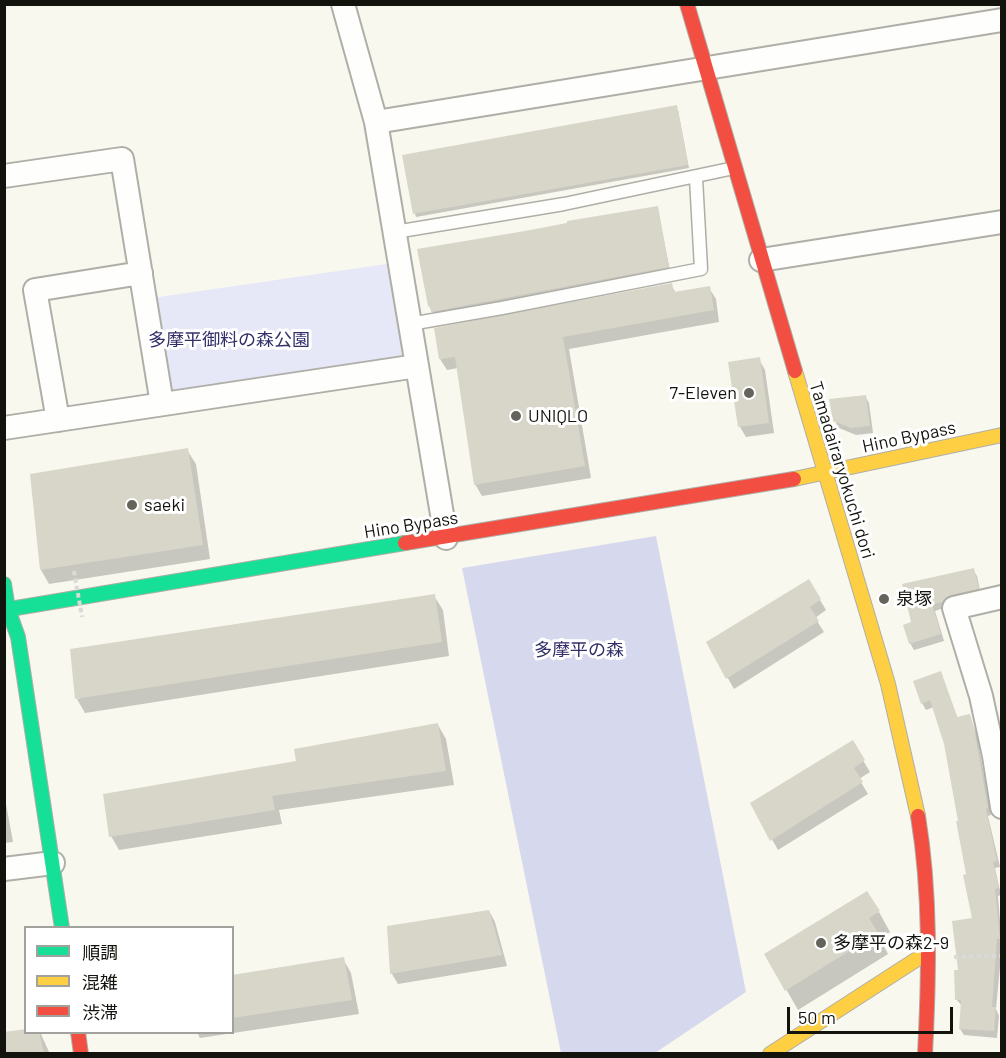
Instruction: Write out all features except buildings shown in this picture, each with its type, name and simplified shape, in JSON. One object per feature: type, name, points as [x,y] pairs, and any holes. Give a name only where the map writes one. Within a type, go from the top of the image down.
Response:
[{"type":"main road","name":"Tamadairaryokuchi dori","points":[[687,4],[824,474],[837,509],[884,673],[909,773],[925,871],[928,952],[926,1053]]},
{"type":"main road","name":"Hino Bypass","points":[[6,609],[824,474],[1002,435]]},
{"type":"main road","name":"Hino Bypass","points":[[824,474],[930,464]]},
{"type":"main road","points":[[4,584],[6,609],[18,637],[63,926]]},
{"type":"main road","points":[[770,1053],[928,952]]},
{"type":"main road","points":[[78,1034],[81,1053]]},
{"type":"street","points":[[343,4],[376,122],[446,538]]},
{"type":"street","points":[[376,122],[1002,20]]},
{"type":"street","points":[[4,176],[122,159],[162,404]]},
{"type":"street","points":[[761,260],[1002,222]]},
{"type":"street","points":[[58,420],[35,290],[141,273]]},
{"type":"street","points":[[4,428],[417,366]]},
{"type":"street","points":[[1002,597],[954,608],[981,696],[1002,807]]},
{"type":"street","points":[[4,870],[53,863]]},
{"type":"lane","points":[[395,232],[564,204],[736,168]]},
{"type":"lane","points":[[410,324],[701,269],[696,178]]},
{"type":"path","points":[[74,571],[82,617]]},
{"type":"path","points":[[951,957],[1002,956]]},
{"type":"green space","name":"多摩平御料の森公園","points":[[400,262],[417,366],[162,404],[145,299]]},
{"type":"green space","name":"多摩平の森","points":[[656,536],[746,992],[655,1053],[561,1053],[462,568]]},
{"type":"traffic: fast","points":[[4,610],[405,543]]},
{"type":"traffic: fast","points":[[4,584],[8,609],[18,637],[62,926]]},
{"type":"traffic: slow","points":[[795,371],[888,684],[918,816]]},
{"type":"traffic: slow","points":[[794,479],[1002,435]]},
{"type":"traffic: slow","points":[[770,1054],[928,952]]},
{"type":"traffic: jam","points":[[687,4],[795,371]]},
{"type":"traffic: jam","points":[[405,543],[794,479]]},
{"type":"traffic: jam","points":[[918,816],[925,875],[928,935],[925,1054]]},
{"type":"traffic: jam","points":[[78,1034],[81,1054]]},
{"type":"place","name":"7-Eleven","points":[[749,393]]},
{"type":"place","name":"UNIQLO","points":[[516,416]]},
{"type":"place","name":"saeki","points":[[132,505]]},
{"type":"place","name":"泉塚","points":[[884,599]]},
{"type":"place","name":"多摩平の森2-9","points":[[821,943]]}]
